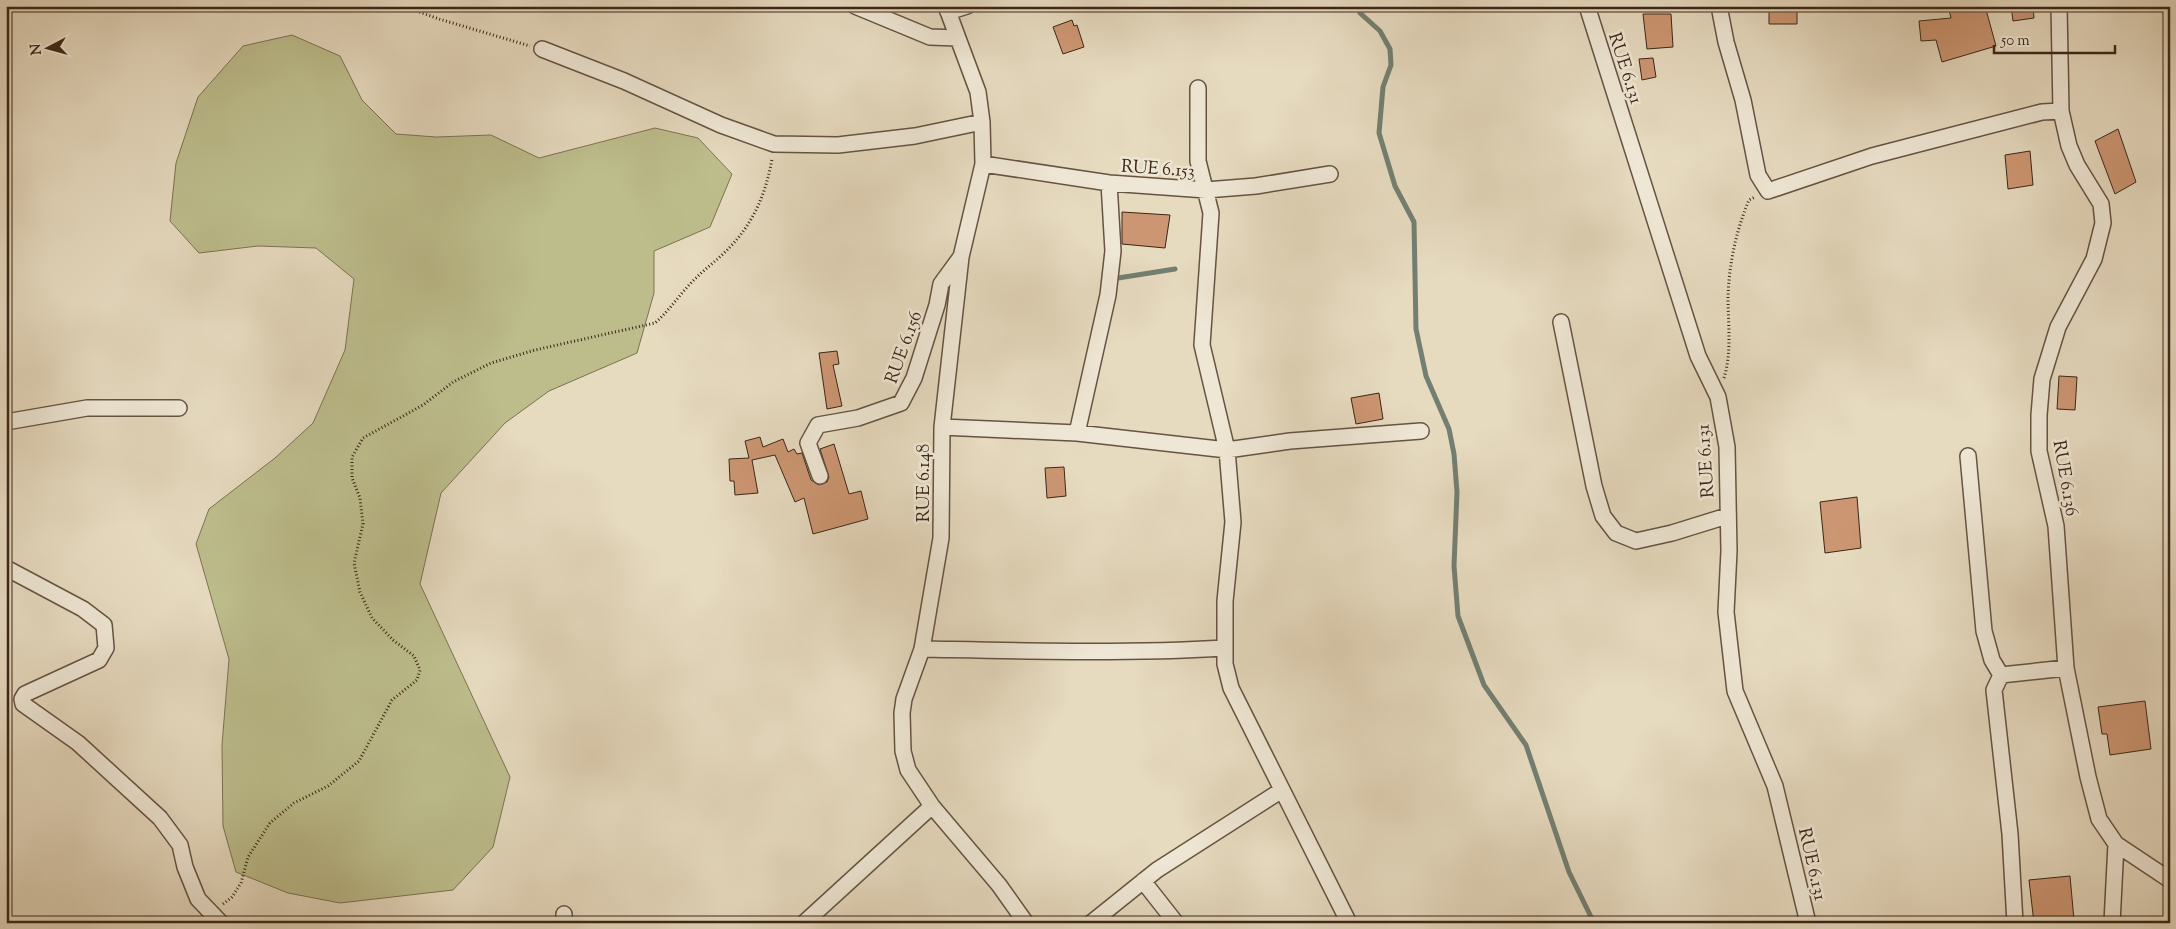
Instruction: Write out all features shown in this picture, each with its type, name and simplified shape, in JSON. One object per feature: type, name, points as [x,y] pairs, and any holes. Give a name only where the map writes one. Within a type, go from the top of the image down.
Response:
[{"type":"street","points":[[855,6],[930,37],[958,38]]},
{"type":"street","points":[[947,9],[967,6]]},
{"type":"street","name":"RUE 6.131","points":[[1587,6],[1698,356],[1718,398],[1727,447],[1728,551],[1726,612],[1736,691],[1775,786],[1808,923]]},
{"type":"street","points":[[1719,6],[1726,42],[1743,100],[1758,175],[1768,191],[1923,141],[2042,112],[2061,111]]},
{"type":"street","name":"RUE 6.136","points":[[2059,6],[2061,111],[2069,146],[2077,165],[2101,204],[2104,223],[2094,259],[2058,327],[2042,379],[2039,451],[2056,526],[2066,668],[2088,777],[2099,819],[2116,844],[2170,880]]},
{"type":"street","name":"RUE 6.148","points":[[947,9],[978,92],[982,122],[983,164],[960,257],[942,427],[941,538],[922,649],[904,699],[902,713],[903,751],[908,770],[932,806],[1021,921]]},
{"type":"street","points":[[542,49],[624,81],[721,125],[774,144],[838,145],[915,136],[982,122]]},
{"type":"street","points":[[1198,88],[1198,161],[1212,213],[1202,346],[1228,450],[1234,522],[1225,600],[1225,664],[1231,688],[1349,923]]},
{"type":"street","name":"RUE 6.153","points":[[983,164],[1109,183],[1206,190],[1256,186],[1330,174]]},
{"type":"street","points":[[1077,433],[1108,295],[1113,251],[1109,183]]},
{"type":"street","name":"RUE 6.156","points":[[820,476],[808,443],[818,425],[858,418],[901,403],[914,378],[937,305],[941,284],[960,257]]},
{"type":"street","points":[[1561,322],[1594,486],[1603,516],[1616,533],[1636,541],[1672,533],[1727,516]]},
{"type":"street","points":[[6,422],[87,408],[179,408]]},
{"type":"street","points":[[942,427],[1077,433],[1228,450],[1290,441],[1421,431]]},
{"type":"street","points":[[1968,456],[1984,631],[1992,660],[2001,675]]},
{"type":"street","points":[[6,568],[83,609],[104,625],[106,648],[99,660],[24,694],[23,704],[78,744],[160,818],[180,845],[185,867],[198,899],[217,918]]},
{"type":"street","points":[[922,649],[1089,652],[1226,648]]},
{"type":"street","points":[[2001,675],[2066,668]]},
{"type":"street","points":[[2001,675],[1994,690],[2010,834],[2015,923]]},
{"type":"street","points":[[1091,923],[1143,882],[1230,822],[1282,790]]},
{"type":"street","points":[[804,923],[932,806]]},
{"type":"street","points":[[2112,923],[2116,844]]},
{"type":"street","points":[[1143,882],[1176,923]]},
{"type":"path","points":[[403,6],[439,19],[542,49]]},
{"type":"path","points":[[217,918],[241,883],[248,857],[270,823],[294,803],[328,786],[359,761],[392,700],[417,680],[420,670],[414,656],[393,640],[372,618],[360,592],[354,563],[362,524],[360,498],[352,478],[352,457],[363,438],[423,405],[453,382],[491,363],[535,350],[655,323],[669,311],[694,279],[731,246],[750,220],[764,195],[774,144]]},
{"type":"path","points":[[1718,398],[1729,363],[1728,296],[1736,230],[1748,200],[1768,191]]},
{"type":"green space","points":[[292,35],[340,56],[362,100],[396,134],[436,137],[491,135],[539,158],[655,128],[698,138],[732,174],[710,227],[654,251],[654,293],[637,353],[549,391],[505,423],[441,493],[420,584],[510,777],[493,847],[453,890],[340,903],[288,893],[236,872],[223,826],[222,745],[229,659],[196,544],[209,509],[275,458],[313,423],[345,350],[354,279],[316,248],[258,246],[199,253],[170,221],[176,163],[198,97],[243,46]]},
{"type":"building","points":[[1769,6],[1797,6],[1797,24],[1769,24]]},
{"type":"building","points":[[1948,6],[1985,6],[1996,46],[1942,62],[1936,40],[1921,41],[1919,21],[1951,18]]},
{"type":"building","points":[[2011,6],[2033,6],[2034,18],[2013,21]]},
{"type":"building","points":[[1643,14],[1671,14],[1673,47],[1647,49]]},
{"type":"building","points":[[1072,20],[1074,26],[1077,25],[1084,47],[1063,54],[1053,27]]},
{"type":"building","points":[[1653,58],[1656,77],[1642,80],[1639,59]]},
{"type":"building","points":[[2118,129],[2136,182],[2115,194],[2095,141]]},
{"type":"building","points":[[2030,151],[2033,185],[2008,189],[2005,155]]},
{"type":"building","points":[[1122,212],[1170,215],[1165,248],[1122,244]]},
{"type":"building","points":[[837,351],[839,364],[833,365],[842,406],[827,409],[819,353]]},
{"type":"building","points":[[2059,376],[2077,377],[2075,410],[2057,409]]},
{"type":"building","points":[[1379,393],[1383,419],[1356,424],[1351,398]]},
{"type":"building","points":[[760,437],[763,447],[783,439],[788,452],[794,449],[797,454],[802,453],[811,480],[819,485],[827,482],[829,477],[820,449],[834,444],[849,494],[861,491],[868,519],[813,534],[804,498],[795,502],[775,455],[752,460],[758,493],[735,495],[734,481],[730,481],[729,459],[749,458],[745,441]]},
{"type":"building","points":[[1064,467],[1066,496],[1047,498],[1045,468]]},
{"type":"building","points":[[1857,497],[1861,548],[1825,553],[1820,502]]},
{"type":"building","points":[[2145,701],[2151,749],[2110,755],[2107,734],[2102,734],[2098,707]]},
{"type":"building","points":[[2070,876],[2074,920],[2034,923],[2029,880]]},
{"type":"waterway","points":[[1357,6],[1360,13],[1380,31],[1390,49],[1391,65],[1383,87],[1379,133],[1395,186],[1414,222],[1416,329],[1426,376],[1449,429],[1454,454],[1457,492],[1454,566],[1458,616],[1484,685],[1526,745],[1569,872],[1594,923]]},
{"type":"waterway","points":[[1112,279],[1175,269]]}]
